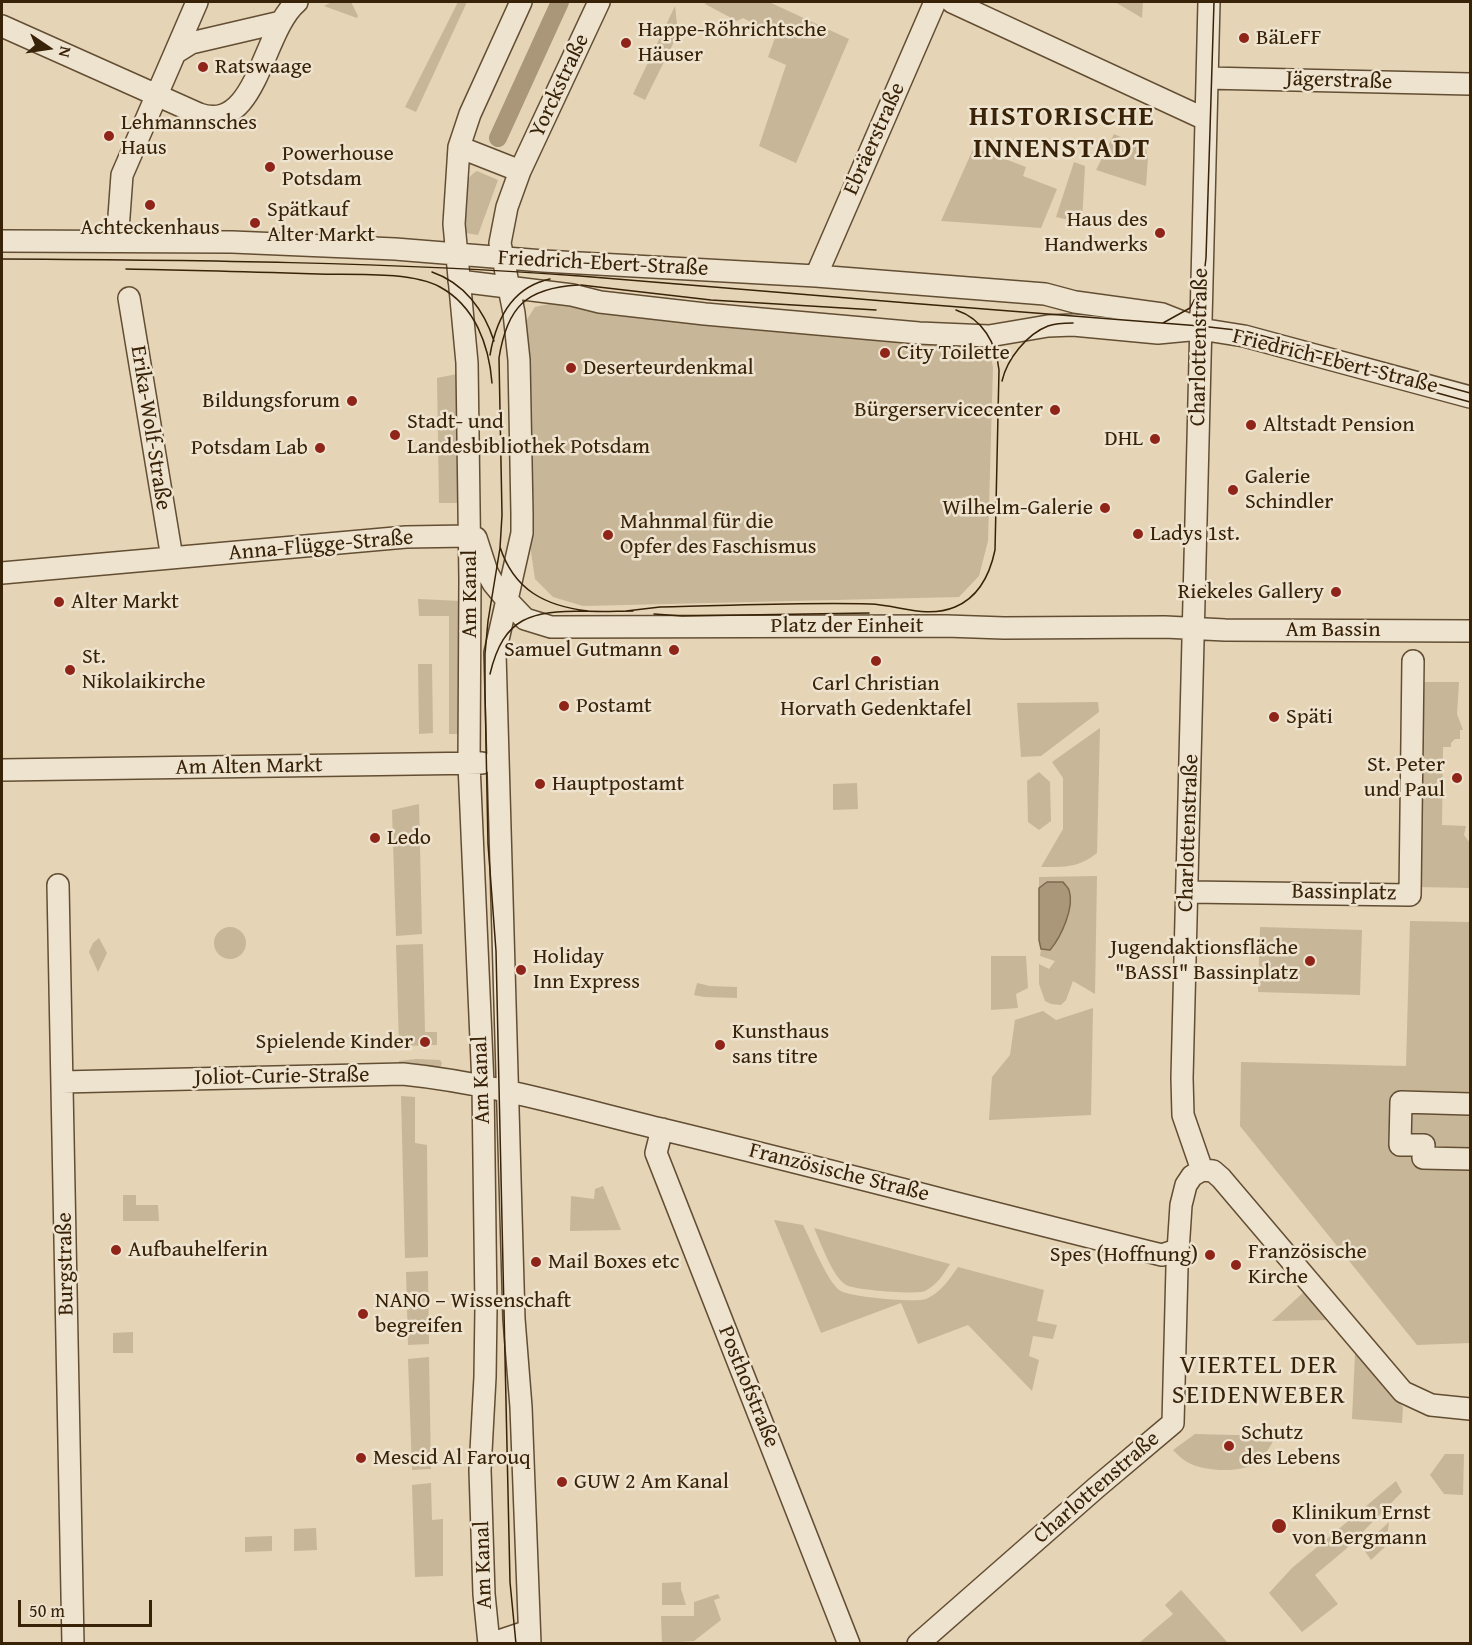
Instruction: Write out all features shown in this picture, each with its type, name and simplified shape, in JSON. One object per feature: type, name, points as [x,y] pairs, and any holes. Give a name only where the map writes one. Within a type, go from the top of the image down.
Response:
[{"type":"street","points":[[119,241],[122,175],[197,2]]},
{"type":"street","points":[[2,26],[207,117],[228,115],[244,100],[281,22],[297,2]]},
{"type":"street","points":[[459,290],[454,224],[459,147],[470,114],[521,2]]},
{"type":"street","name":"Yorckstraße","points":[[502,258],[500,243],[520,171],[599,2]]},
{"type":"street","name":"Ebräerstraße","points":[[816,276],[936,2]]},
{"type":"street","points":[[952,2],[1205,119]]},
{"type":"street","name":"Charlottenstraße","points":[[918,1644],[1097,1486],[1173,1423],[1177,1250],[1181,1205],[1186,1185],[1192,1176],[1202,1170],[1183,1115],[1209,2]]},
{"type":"street","points":[[175,53],[191,44],[281,22]]},
{"type":"street","name":"Jägerstraße","points":[[1207,78],[1469,84]]},
{"type":"street","points":[[459,147],[520,171]]},
{"type":"street","name":"Friedrich-Ebert-Straße","points":[[2,241],[232,242],[416,250],[502,258],[816,276],[1045,294],[1075,302],[1161,314],[1200,329],[1244,336],[1470,397]]},
{"type":"street","name":"Am Kanal","points":[[489,1644],[484,1594],[480,1470],[497,1088],[495,652],[522,533],[519,360],[514,313],[502,258]]},
{"type":"street","name":"Friedrich-Ebert-Straße","points":[[459,290],[509,288],[705,314],[919,333],[989,336],[1047,326],[1073,325],[1158,333],[1200,329]]},
{"type":"street","name":"Am Kanal","points":[[459,290],[466,363],[469,764],[521,1407],[530,1637]]},
{"type":"street","name":"Erika-Wolf-Straße","points":[[129,298],[172,558]]},
{"type":"street","name":"Am Kanal","points":[[469,526],[487,572],[507,600]]},
{"type":"street","name":"Anna-Flügge-Straße","points":[[172,558],[406,537],[469,526]]},
{"type":"street","points":[[2,573],[172,558]]},
{"type":"street","name":"Platz der Einheit","points":[[507,600],[525,619],[551,627],[1195,628]]},
{"type":"street","name":"Am Bassin","points":[[1195,628],[1470,631]]},
{"type":"street","name":"Bassinplatz","points":[[1188,892],[1410,895],[1413,661]]},
{"type":"street","name":"Am Alten Markt","points":[[2,770],[497,763]]},
{"type":"street","name":"Burgstraße","points":[[58,885],[73,1644]]},
{"type":"street","name":"Joliot-Curie-Straße","points":[[62,1082],[403,1074],[448,1078],[497,1088]]},
{"type":"street","name":"Französische Straße","points":[[497,1088],[1162,1255],[1177,1250]]},
{"type":"street","points":[[1470,1104],[1401,1102],[1400,1145],[1424,1145],[1423,1158],[1470,1159]]},
{"type":"street","name":"Posthofstraße","points":[[662,1129],[656,1153],[849,1644]]},
{"type":"street","points":[[1202,1170],[1213,1172],[1221,1178],[1403,1392],[1431,1405],[1470,1409]]},
{"type":"street","points":[[489,1644],[530,1637]]},
{"type":"shaded area","points":[[332,2],[351,2],[357,18],[324,6]]},
{"type":"shaded area","points":[[458,2],[467,2],[416,112],[405,107]]},
{"type":"shaded area","points":[[706,2],[769,2],[849,39],[796,163],[759,146],[786,65],[768,57],[776,35],[743,18],[737,21],[705,4]]},
{"type":"shaded area","points":[[1115,2],[1143,2],[1142,18]]},
{"type":"shaded area","points":[[675,6],[678,34],[645,100],[633,94]]},
{"type":"shaded area","points":[[1114,134],[1127,140],[1125,144],[1133,148],[1135,144],[1146,149],[1148,158],[1146,186],[1096,170]]},
{"type":"shaded area","points":[[974,147],[1026,167],[1023,176],[1057,189],[1041,228],[941,221]]},
{"type":"shaded area","points":[[1074,162],[1085,166],[1082,223],[1056,217]]},
{"type":"shaded area","points":[[477,171],[498,180],[478,235],[466,233],[463,208],[467,182]]},
{"type":"shaded area","points":[[553,303],[988,346],[993,367],[988,541],[979,576],[959,597],[583,606],[553,597],[535,579],[531,552],[526,321],[535,307]]},
{"type":"shaded area","points":[[457,374],[460,503],[439,503],[437,378]]},
{"type":"shaded area","points":[[418,599],[461,601],[462,734],[449,734],[449,616],[419,616]]},
{"type":"shaded area","points":[[418,664],[432,664],[433,733],[419,734]]},
{"type":"shaded area","points":[[1421,682],[1459,682],[1457,714],[1463,730],[1460,730],[1460,739],[1455,739],[1451,747],[1443,747],[1442,825],[1466,826],[1464,835],[1470,843],[1470,888],[1418,887]]},
{"type":"shaded area","points":[[1098,702],[1099,712],[1041,756],[1021,757],[1017,703]]},
{"type":"shaded area","points":[[1100,728],[1097,853],[1084,862],[1071,866],[1041,867],[1063,829],[1063,778],[1052,762]]},
{"type":"shaded area","points":[[1039,772],[1050,782],[1051,821],[1039,830],[1028,822],[1027,781]]},
{"type":"shaded area","points":[[857,783],[858,809],[833,810],[833,784]]},
{"type":"shaded area","points":[[419,804],[422,934],[396,936],[392,810]]},
{"type":"shaded area","points":[[1097,876],[1095,994],[1073,981],[1066,1000],[1061,1005],[1051,1004],[1045,1001],[1039,984],[1039,964],[1049,969],[1055,961],[1040,956],[1041,949],[1050,950],[1069,911],[1069,890],[1063,882],[1047,882],[1039,888],[1039,877]]},
{"type":"shaded area","points":[[1047,882],[1063,882],[1069,889],[1070,897],[1066,922],[1050,950],[1041,949],[1039,940],[1039,888]]},
{"type":"shaded area","points":[[1410,921],[1470,922],[1470,1343],[1417,1345],[1240,1126],[1241,1062],[1406,1066]]},
{"type":"shaded area","points":[[230,927],[241,932],[246,943],[241,954],[230,959],[219,954],[214,943],[219,932]]},
{"type":"shaded area","name":"Jugendaktionsfläche \"BASSI\" Bassinplatz","points":[[1260,927],[1362,930],[1360,995],[1258,992]]},
{"type":"shaded area","points":[[99,938],[107,953],[98,972],[89,952],[93,943]]},
{"type":"shaded area","points":[[423,944],[425,1032],[437,1032],[437,1045],[399,1046],[396,945]]},
{"type":"shaded area","points":[[991,956],[1026,956],[1028,988],[1016,994],[1018,1008],[991,1010]]},
{"type":"shaded area","points":[[697,983],[737,987],[737,998],[694,995]]},
{"type":"shaded area","points":[[1093,1008],[1091,1115],[989,1120],[992,1077],[1010,1055],[1015,1020],[1043,1011],[1056,1020]]},
{"type":"shaded area","points":[[440,1060],[442,1063],[435,1069],[399,1065],[399,1061]]},
{"type":"shaded area","points":[[401,1096],[415,1097],[415,1143],[427,1145],[428,1257],[405,1258]]},
{"type":"shaded area","points":[[603,1186],[621,1230],[570,1231],[571,1196],[594,1199],[595,1189]]},
{"type":"shaded area","points":[[123,1195],[136,1195],[136,1205],[158,1205],[159,1221],[123,1221]]},
{"type":"shaded area","points":[[774,1220],[803,1225],[829,1278],[839,1290],[845,1293],[882,1299],[926,1299],[948,1281],[958,1267],[1044,1290],[1037,1321],[1057,1325],[1053,1339],[1033,1336],[1029,1356],[1039,1360],[1032,1391],[968,1325],[918,1344],[901,1303],[821,1333]]},
{"type":"shaded area","points":[[814,1228],[950,1264],[936,1283],[925,1291],[898,1292],[852,1287],[841,1281],[836,1274]]},
{"type":"shaded area","points":[[428,1271],[429,1344],[408,1345],[406,1272]]},
{"type":"shaded area","points":[[1305,1291],[1329,1320],[1272,1321]]},
{"type":"shaded area","points":[[133,1332],[133,1353],[113,1353],[113,1333]]},
{"type":"shaded area","points":[[1355,1354],[1359,1355],[1403,1407],[1402,1423],[1352,1419]]},
{"type":"shaded area","points":[[429,1357],[431,1469],[412,1470],[408,1359]]},
{"type":"shaded area","points":[[1195,1434],[1276,1436],[1263,1456],[1252,1465],[1245,1468],[1219,1470],[1193,1465],[1173,1450]]},
{"type":"shaded area","points":[[1445,1454],[1464,1454],[1463,1495],[1444,1494],[1430,1475]]},
{"type":"shaded area","points":[[1396,1481],[1402,1492],[1346,1549],[1315,1575],[1338,1604],[1302,1632],[1269,1593],[1292,1568]]},
{"type":"shaded area","points":[[431,1483],[432,1520],[443,1519],[443,1576],[415,1577],[412,1485]]},
{"type":"shaded area","points":[[1389,1522],[1386,1546],[1371,1560],[1362,1547]]},
{"type":"shaded area","points":[[316,1528],[317,1550],[294,1551],[294,1529]]},
{"type":"shaded area","points":[[272,1536],[272,1551],[245,1552],[245,1537]]},
{"type":"shaded area","points":[[681,1582],[686,1605],[662,1605],[662,1583]]},
{"type":"shaded area","points":[[1181,1590],[1228,1643],[1139,1643],[1173,1614],[1165,1605]]},
{"type":"shaded area","points":[[718,1594],[720,1598],[714,1600],[721,1620],[694,1641],[662,1643],[661,1616],[694,1616],[694,1602]]},
{"type":"waterway","points":[[498,138],[560,2]]},
{"type":"tram line","points":[[1163,323],[1190,308],[1203,283],[1206,258],[1214,2]]},
{"type":"tram line","points":[[2,259],[291,263],[508,271],[1200,326],[1245,331],[1470,393]]},
{"type":"tram line","points":[[126,269],[380,275],[428,282],[452,295],[471,316],[488,355],[492,383]]},
{"type":"tram line","points":[[432,272],[463,290],[485,319],[494,341]]},
{"type":"tram line","points":[[490,355],[497,329],[508,307],[525,289],[550,279]]},
{"type":"tram line","points":[[516,1644],[510,1582],[496,951],[488,844],[485,654],[500,548],[502,515],[499,358],[503,340],[514,313],[532,296],[545,290],[578,285]]},
{"type":"tram line","points":[[581,285],[711,300],[876,310]]},
{"type":"tram line","points":[[626,611],[660,607],[870,604],[934,612],[955,607],[971,597],[982,584],[995,550],[999,370],[995,350],[981,326],[974,319],[956,310]]},
{"type":"tram line","points":[[1002,381],[1013,356],[1033,335],[1051,325],[1073,323]]},
{"type":"tram line","points":[[1394,381],[1470,402]]},
{"type":"tram line","points":[[500,547],[514,574],[533,593],[558,605],[588,611]]},
{"type":"tram line","points":[[490,674],[503,640],[523,621],[535,616],[567,611],[633,611]]},
{"type":"tram line","points":[[654,614],[682,616],[869,613]]},
{"type":"place","name":"BäLeFF","points":[[1244,38]]},
{"type":"place","name":"Happe-Röhrichtsche Häuser","points":[[626,43]]},
{"type":"place","name":"Ratswaage","points":[[203,67]]},
{"type":"place","name":"Lehmannsches Haus","points":[[109,136]]},
{"type":"place","name":"Powerhouse Potsdam","points":[[270,167]]},
{"type":"place","name":"Achteckenhaus","points":[[150,205]]},
{"type":"place","name":"Spätkauf Alter Markt","points":[[255,223]]},
{"type":"place","name":"Haus des Handwerks","points":[[1160,233]]},
{"type":"place","name":"City Toilette","points":[[885,353]]},
{"type":"place","name":"Deserteurdenkmal","points":[[571,368]]},
{"type":"place","name":"Bildungsforum","points":[[352,401]]},
{"type":"place","name":"Bürgerservicecenter","points":[[1055,410]]},
{"type":"place","name":"Altstadt Pension","points":[[1251,425]]},
{"type":"place","name":"Stadt- und Landesbibliothek Potsdam","points":[[395,435]]},
{"type":"place","name":"DHL","points":[[1155,439]]},
{"type":"place","name":"Potsdam Lab","points":[[320,448]]},
{"type":"place","name":"Galerie Schindler","points":[[1233,490]]},
{"type":"place","name":"Wilhelm-Galerie","points":[[1105,508]]},
{"type":"place","name":"Ladys 1st.","points":[[1138,534]]},
{"type":"place","name":"Mahnmal für die Opfer des Faschismus","points":[[608,535]]},
{"type":"place","name":"Riekeles Gallery","points":[[1336,592]]},
{"type":"place","name":"Alter Markt","points":[[59,602]]},
{"type":"place","name":"Samuel Gutmann","points":[[674,650]]},
{"type":"place","name":"Carl Christian Horvath Gedenktafel","points":[[876,661]]},
{"type":"place","name":"St. Nikolaikirche","points":[[70,670]]},
{"type":"place","name":"Postamt","points":[[564,706]]},
{"type":"place","name":"Späti","points":[[1274,717]]},
{"type":"place","name":"St. Peter und Paul","points":[[1457,778]]},
{"type":"place","name":"Hauptpostamt","points":[[540,784]]},
{"type":"place","name":"Ledo","points":[[375,838]]},
{"type":"place","name":"Jugendaktionsfläche \"BASSI\" Bassinplatz","points":[[1310,961]]},
{"type":"place","name":"Holiday Inn Express","points":[[521,970]]},
{"type":"place","name":"Spielende Kinder","points":[[425,1042]]},
{"type":"place","name":"Kunsthaus sans titre","points":[[720,1045]]},
{"type":"place","name":"Aufbauhelferin","points":[[116,1250]]},
{"type":"place","name":"Spes (Hoffnung)","points":[[1210,1255]]},
{"type":"place","name":"Mail Boxes etc","points":[[536,1262]]},
{"type":"place","name":"Französische Kirche","points":[[1236,1265]]},
{"type":"place","name":"NANO – Wissenschaft begreifen","points":[[363,1314]]},
{"type":"place","name":"Schutz des Lebens","points":[[1229,1446]]},
{"type":"place","name":"Mescid Al Farouq","points":[[361,1458]]},
{"type":"place","name":"GUW 2 Am Kanal","points":[[562,1482]]},
{"type":"place","name":"Klinikum Ernst von Bergmann","points":[[1279,1526]]},
{"type":"district","name":"HISTORISCHE INNENSTADT","points":[[1062,134]]},
{"type":"district","name":"VIERTEL DER SEIDENWEBER","points":[[1259,1381]]}]
